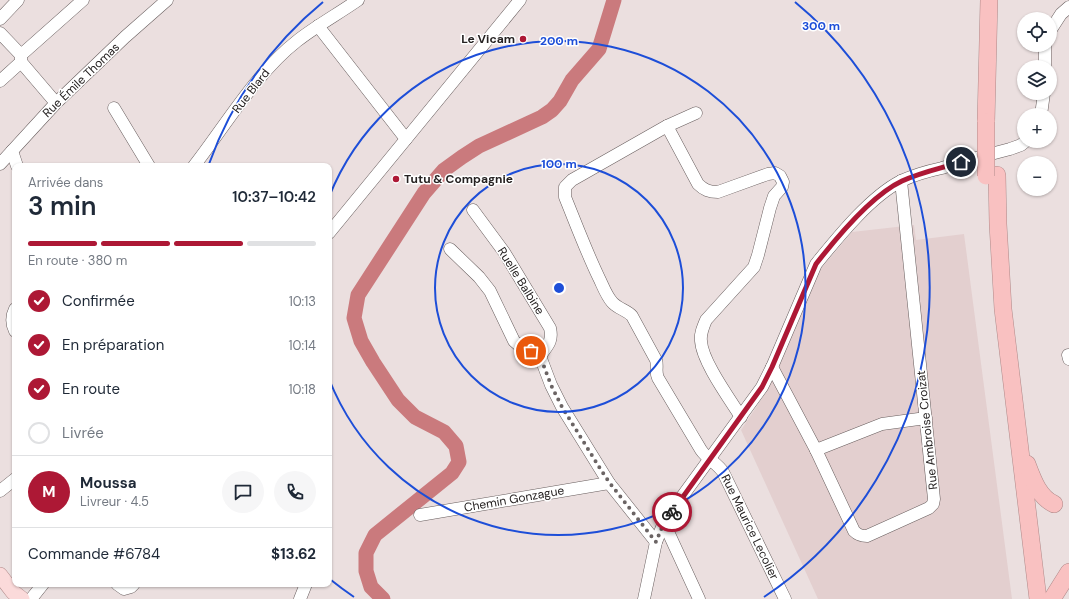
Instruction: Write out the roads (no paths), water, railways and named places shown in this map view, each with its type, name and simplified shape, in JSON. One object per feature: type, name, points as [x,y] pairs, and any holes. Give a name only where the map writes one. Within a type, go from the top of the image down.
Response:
[{"type":"highway","points":[[989,0],[992,175],[988,255],[992,319],[1026,599]]},
{"type":"highway","points":[[992,122],[1001,0]]},
{"type":"highway","points":[[992,175],[998,224],[1003,309],[1038,599]]},
{"type":"highway","points":[[1019,442],[1033,480],[1040,493],[1048,501],[1054,504]]},
{"type":"highway","points":[[1052,599],[1069,572]]},
{"type":"main road","points":[[0,575],[13,592],[22,599]]},
{"type":"street","points":[[0,19],[18,0]]},
{"type":"street","points":[[0,81],[83,0]]},
{"type":"street","name":"Rue Émile Thomas","points":[[0,164],[56,103],[167,0]]},
{"type":"street","name":"Rue Blard","points":[[196,163],[253,86],[266,71],[296,41],[358,0]]},
{"type":"street","points":[[332,229],[514,3]]},
{"type":"street","points":[[1057,20],[1061,14],[1069,8]]},
{"type":"street","points":[[318,26],[406,139]]},
{"type":"street","points":[[0,33],[56,103]]},
{"type":"street","points":[[114,108],[147,163]]},
{"type":"street","points":[[696,113],[667,126],[698,184],[703,190],[718,192],[768,174],[775,173],[782,178],[782,187],[774,196],[754,267],[706,320],[702,329],[700,340],[706,359],[741,417]]},
{"type":"street","name":"Rue Maurice Lecolier","points":[[667,126],[568,183],[565,187],[565,197],[588,256],[608,295],[619,309],[630,313],[632,316],[656,360],[656,371],[658,378],[701,450],[724,472],[785,599]]},
{"type":"street","points":[[644,599],[656,542],[664,524],[762,387],[816,264],[871,202],[901,181],[922,173],[1017,145]]},
{"type":"street","points":[[12,152],[15,163]]},
{"type":"street","name":"Rue Ambroise Croizat","points":[[772,367],[816,450],[854,531],[862,536],[867,536],[930,508],[934,499],[901,181]]},
{"type":"street","name":"Ruelle Balbine","points":[[473,210],[504,252],[550,328],[552,336],[550,343],[540,356]]},
{"type":"street","points":[[450,249],[485,284],[490,291],[514,341],[521,347],[540,356],[551,385],[562,407],[609,482],[656,542]]},
{"type":"street","points":[[9,314],[12,325]]},
{"type":"street","points":[[816,450],[882,424],[926,418]]},
{"type":"street","points":[[0,491],[12,481]]},
{"type":"street","name":"Chemin Gonzague","points":[[420,515],[609,482]]},
{"type":"street","points":[[664,524],[699,599]]},
{"type":"street","points":[[31,599],[41,587]]},
{"type":"street","points":[[121,587],[124,589],[131,587]]},
{"type":"street","points":[[300,599],[305,587]]},
{"type":"waterway","points":[[383,599],[371,587],[366,571],[366,553],[375,535],[452,473],[459,462],[456,446],[444,432],[415,417],[398,400],[373,362],[361,341],[354,318],[358,295],[424,193],[444,170],[479,146],[542,117],[552,110],[560,101],[572,80],[599,49],[614,0]]},
{"type":"place","name":"Le Vicam","points":[[523,39]]},
{"type":"place","name":"Tutu & Compagnie","points":[[396,179]]}]
